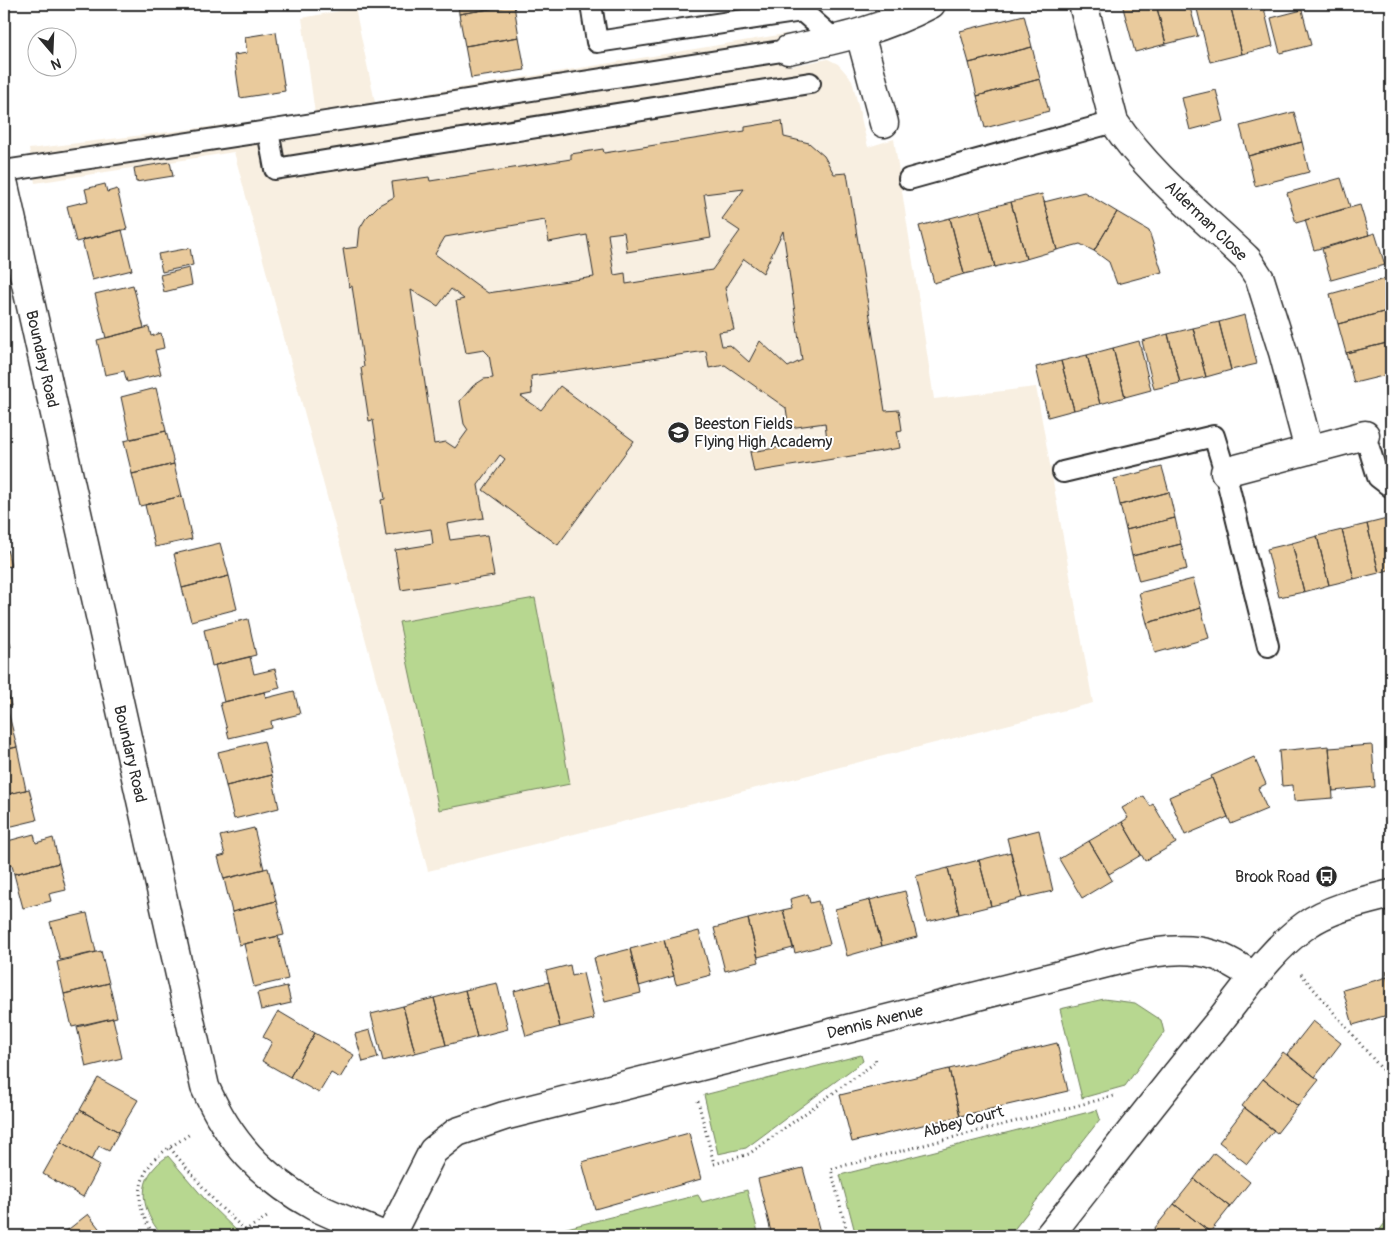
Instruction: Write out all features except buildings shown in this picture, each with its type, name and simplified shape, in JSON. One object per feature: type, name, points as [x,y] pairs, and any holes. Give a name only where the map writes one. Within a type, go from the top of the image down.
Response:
[{"type":"street","points":[[788,50],[848,37],[882,27],[931,4]]},
{"type":"street","name":"Alderman Close","points":[[1084,4],[1114,122],[1143,160],[1248,259],[1260,279],[1283,352],[1309,450]]},
{"type":"street","points":[[848,37],[884,123]]},
{"type":"street","name":"Boundary Road","points":[[4,185],[205,1087],[217,1114],[236,1143],[256,1165],[280,1184],[314,1206],[384,1236]]},
{"type":"street","points":[[1225,472],[1365,436]]},
{"type":"street","points":[[1049,1236],[1168,1082],[1255,976],[1291,936],[1309,923],[1347,906],[1391,894]]},
{"type":"street","name":"Dennis Avenue","points":[[390,1236],[433,1151],[457,1132],[504,1116],[1072,972],[1168,951],[1196,951],[1215,955],[1255,976]]},
{"type":"lane","points":[[591,4],[597,42],[802,11],[848,37]]},
{"type":"lane","points":[[4,171],[788,50]]},
{"type":"lane","points":[[268,131],[275,169],[810,83]]},
{"type":"lane","points":[[909,179],[1114,122]]},
{"type":"lane","points":[[1064,472],[1214,436],[1225,472],[1268,646]]},
{"type":"lane","points":[[1365,436],[1378,477],[1391,487]]},
{"type":"path","points":[[1279,949],[1391,1080]]},
{"type":"path","points":[[689,1069],[714,1164],[749,1154],[876,1062],[867,1024]]},
{"type":"path","name":"Abbey Court","points":[[848,1236],[831,1169],[1114,1096]]},
{"type":"path","points":[[156,1236],[142,1215],[140,1187],[146,1171],[156,1159],[217,1114]]},
{"type":"path","points":[[170,1148],[216,1204],[246,1231]]},
{"type":"shaded area","name":"Beeston Fields Flying High Academy","points":[[355,8],[375,102],[785,34],[790,66],[828,59],[838,64],[852,80],[868,147],[894,139],[934,399],[1036,387],[1093,703],[428,871],[234,152],[35,183],[29,149],[315,114],[302,18]]},
{"type":"green space","points":[[535,598],[570,784],[439,810],[399,622]]},
{"type":"green space","points":[[1104,999],[1135,1003],[1161,1020],[1164,1032],[1125,1086],[1082,1098],[1060,1009]]},
{"type":"green space","points":[[861,1055],[863,1061],[746,1148],[718,1154],[704,1095]]},
{"type":"green space","points":[[1097,1110],[1100,1119],[1009,1236],[856,1236],[840,1175]]},
{"type":"green space","points":[[168,1156],[209,1204],[238,1232],[229,1236],[163,1236],[147,1211],[144,1192],[150,1174]]},
{"type":"green space","points":[[747,1190],[759,1236],[535,1236],[698,1195],[702,1202]]},
{"type":"green space","points":[[1391,1215],[1391,1236],[1375,1236]]},
{"type":"place","name":"Beeston Fields Flying High Academy","points":[[678,433]]},
{"type":"place","name":"Brook Road","points":[[1326,877]]}]
